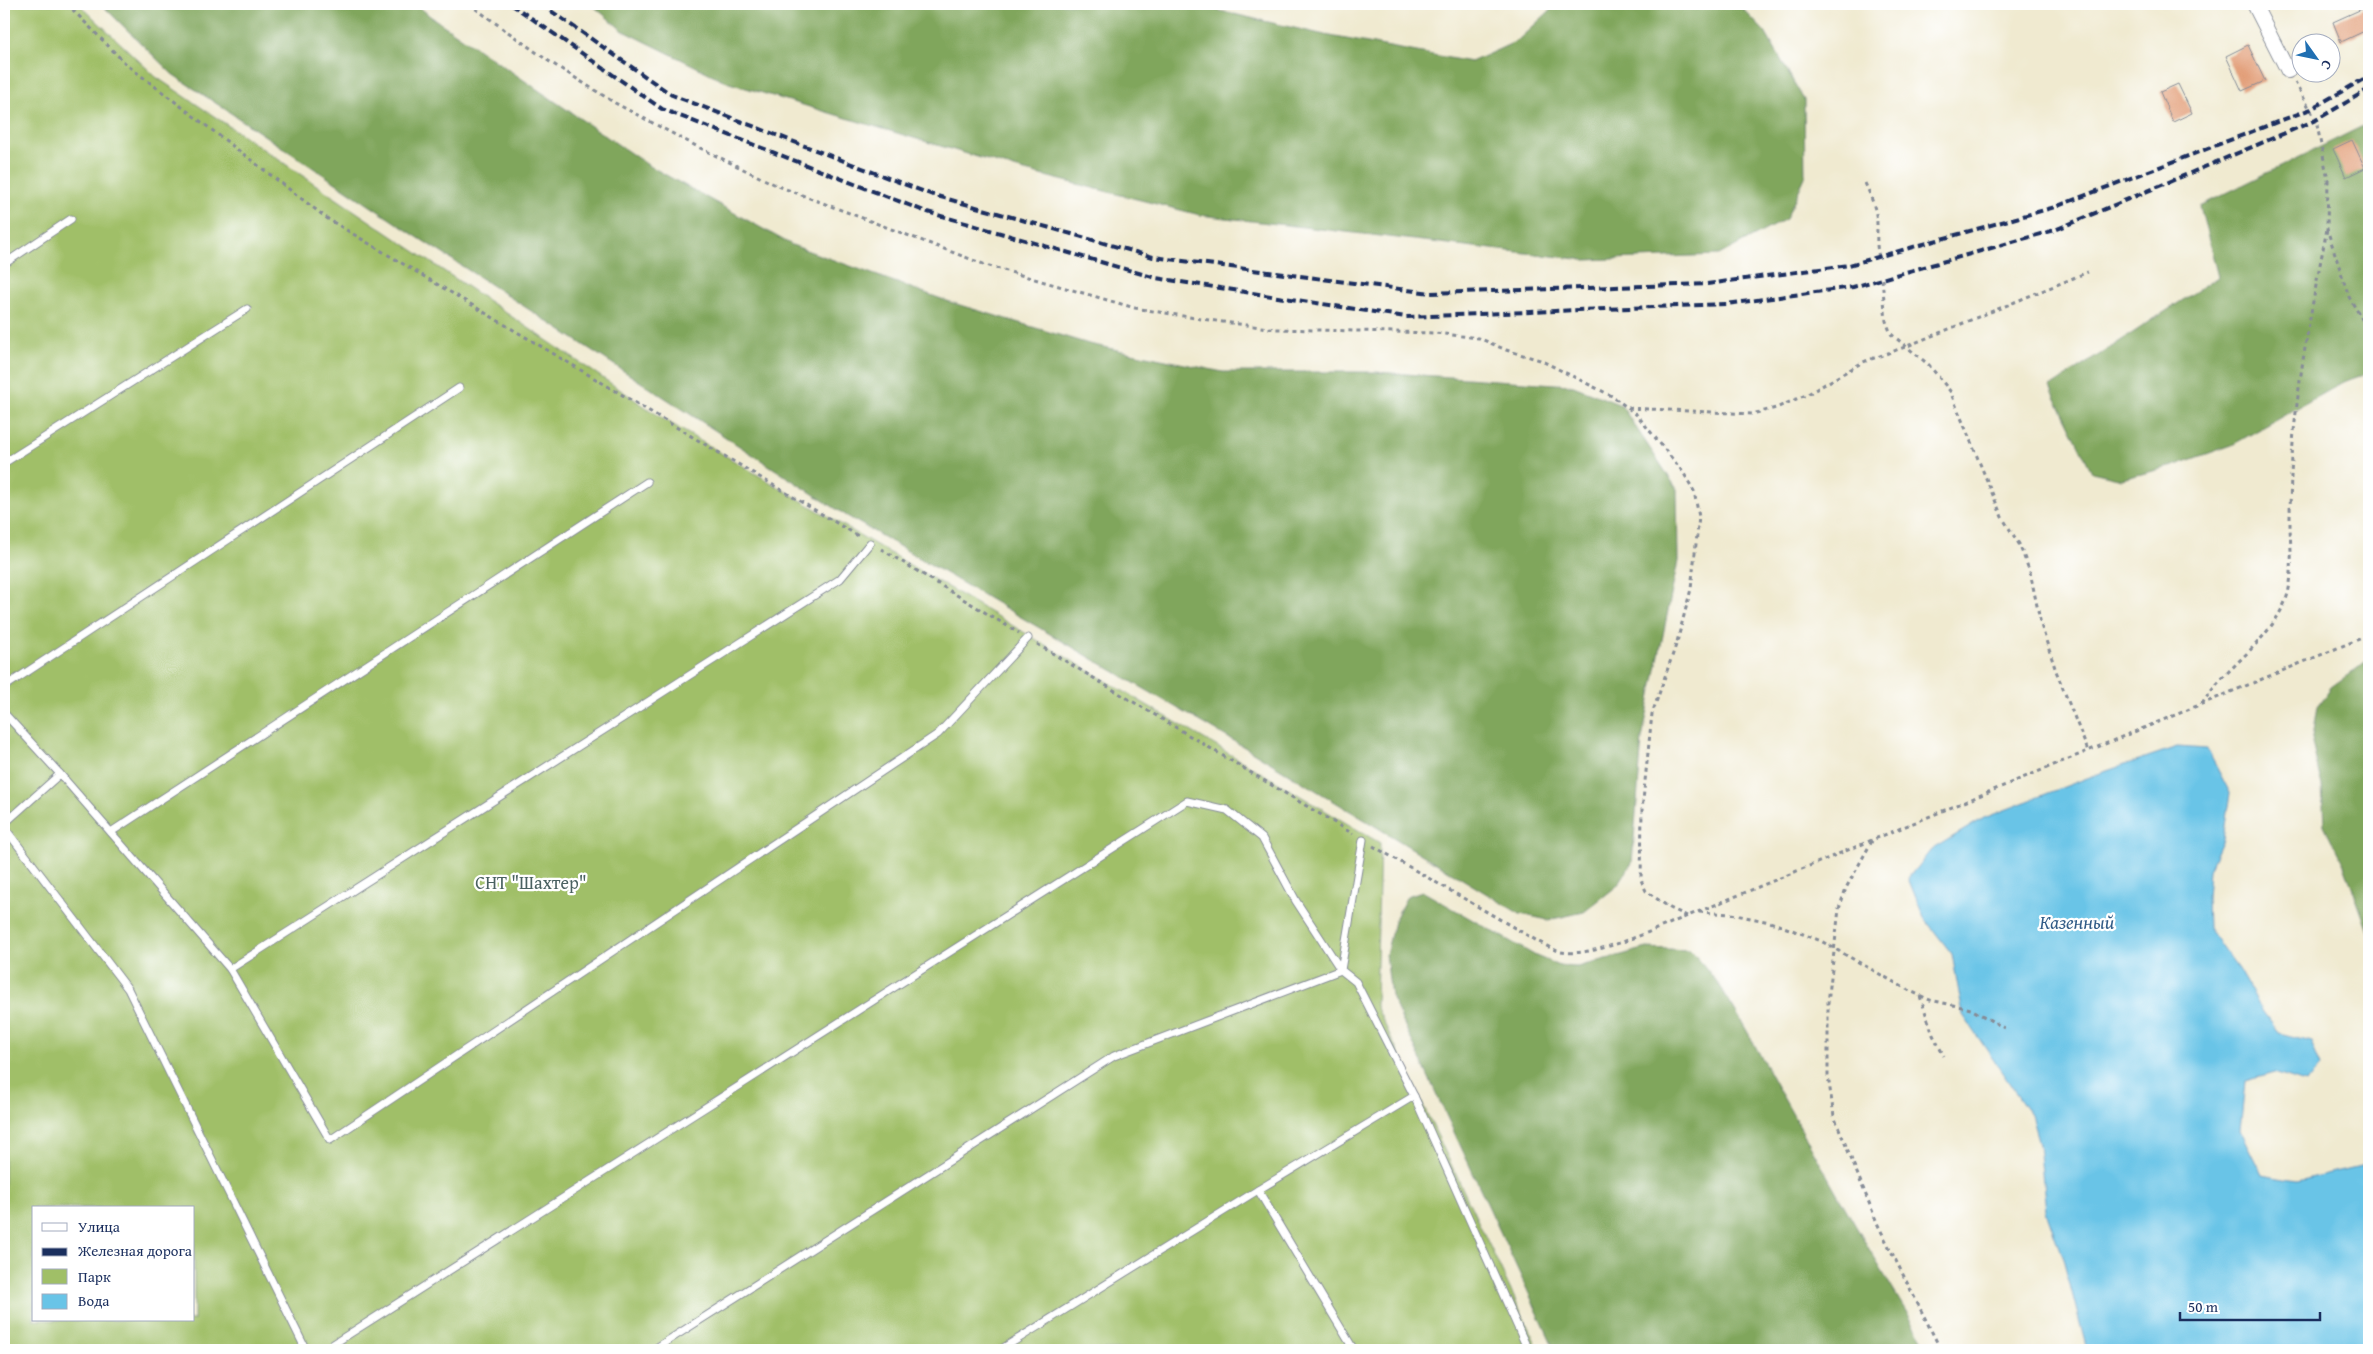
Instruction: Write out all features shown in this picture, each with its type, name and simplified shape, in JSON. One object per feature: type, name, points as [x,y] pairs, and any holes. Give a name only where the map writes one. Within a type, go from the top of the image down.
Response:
[{"type":"street","points":[[2254,4],[2288,71]]},
{"type":"lane","points":[[4,264],[71,219]]},
{"type":"lane","points":[[4,463],[247,309]]},
{"type":"lane","points":[[4,687],[459,388]]},
{"type":"lane","points":[[110,832],[647,482]]},
{"type":"lane","points":[[230,968],[840,579],[870,543]]},
{"type":"lane","points":[[4,713],[230,968],[330,1140],[938,734],[1028,638]]},
{"type":"lane","points":[[60,774],[4,826],[128,989],[306,1350]]},
{"type":"lane","points":[[324,1350],[1187,800],[1227,810],[1262,838],[1296,901],[1341,970],[1356,982],[1414,1096],[1528,1350]]},
{"type":"lane","points":[[1341,970],[1363,840]]},
{"type":"lane","points":[[653,1350],[1114,1056],[1341,970]]},
{"type":"lane","points":[[1000,1350],[1414,1096]]},
{"type":"lane","points":[[1258,1190],[1354,1350]]},
{"type":"path","points":[[66,4],[127,65],[328,219],[1363,840],[1559,952],[1578,953],[1616,943],[1699,912],[2369,635]]},
{"type":"path","points":[[469,4],[547,60],[614,103],[707,151],[778,186],[986,265],[1135,308],[1201,320],[1276,328],[1435,333],[1479,338],[1506,350],[1540,360],[1612,396],[1637,415],[1683,472],[1694,491],[1699,516],[1690,589],[1678,642],[1652,714],[1642,810],[1641,880],[1646,891],[1670,908],[1688,916]]},
{"type":"path","points":[[2202,704],[2212,687],[2260,641],[2277,619],[2286,599],[2291,571],[2291,504],[2297,411],[2307,341],[2327,230],[2328,180],[2316,120],[2288,71]]},
{"type":"path","points":[[1865,183],[1872,199],[1877,223],[1876,247],[1879,257]]},
{"type":"path","points":[[2327,230],[2348,297],[2369,331]]},
{"type":"path","points":[[1627,408],[1752,414],[1776,408],[1808,394],[1841,373],[1863,362],[1905,347],[2088,272]]},
{"type":"path","points":[[1882,279],[1886,321],[1891,334],[1929,365],[1945,384],[1964,422],[2002,517],[2019,544],[2030,572],[2041,625],[2056,671],[2088,751]]},
{"type":"path","points":[[1872,840],[1846,888],[1839,909],[1836,950],[1830,980],[1827,1033],[1828,1076],[1834,1116],[1878,1225],[1941,1350]]},
{"type":"path","points":[[1699,912],[1731,914],[1770,922],[1821,941],[1930,1000],[1971,1009],[2004,1028]]},
{"type":"path","points":[[1920,995],[1932,1035],[1944,1056]]},
{"type":"green space","name":"СНТ \"Шахтер\"","points":[[4,4],[79,4],[156,77],[665,420],[1380,843],[1376,1006],[1539,1350],[4,1350]]},
{"type":"green space","points":[[101,4],[416,4],[430,16],[648,165],[792,245],[950,302],[1089,344],[1223,372],[1375,372],[1571,385],[1621,405],[1677,489],[1678,561],[1642,739],[1632,863],[1617,886],[1584,912],[1548,920],[1520,914],[1251,751],[847,516],[411,233],[172,74]]},
{"type":"green space","points":[[591,4],[1190,4],[1325,35],[1471,62],[1517,41],[1557,4],[1738,4],[1765,32],[1804,100],[1805,177],[1786,219],[1719,255],[1586,260],[1200,215],[1021,170],[729,83],[622,30]]},
{"type":"green space","points":[[2369,123],[2369,373],[2343,382],[2232,445],[2173,466],[2122,479],[2092,472],[2050,387],[2218,277],[2200,206]]},
{"type":"green space","points":[[2369,660],[2369,934],[2344,865],[2324,825],[2322,786],[2312,743],[2318,706],[2331,687]]},
{"type":"green space","points":[[1422,891],[1536,956],[1560,966],[1577,967],[1647,948],[1690,950],[1717,983],[1741,1020],[1855,1225],[1930,1350],[1555,1350],[1391,996],[1386,955],[1394,921],[1407,896]]},
{"type":"water","name":"Казенный","points":[[2177,747],[2207,749],[2230,793],[2223,839],[2209,870],[2207,898],[2208,928],[2238,969],[2263,1012],[2279,1033],[2311,1041],[2321,1066],[2305,1083],[2274,1073],[2245,1081],[2240,1131],[2262,1175],[2297,1181],[2369,1164],[2369,1350],[2087,1350],[2064,1262],[2046,1211],[2039,1144],[2031,1115],[1963,1015],[1952,954],[1924,918],[1908,878],[1931,850],[1984,818],[2095,775]]},
{"type":"building","points":[[2364,8],[2369,19],[2369,29],[2341,42],[2340,32],[2337,32],[2333,22]]},
{"type":"building","points":[[2248,45],[2265,81],[2242,91],[2226,56]]},
{"type":"building","points":[[2178,84],[2192,113],[2173,122],[2160,92]]},
{"type":"building","points":[[2352,140],[2365,168],[2346,177],[2333,149]]},
{"type":"railway","points":[[511,4],[662,109],[924,211],[1156,278],[1406,317],[1727,304],[1853,287],[2055,230],[2316,120],[2369,89]]},
{"type":"railway","points":[[541,4],[672,95],[930,194],[1153,257],[1431,293],[1707,284],[1849,265],[2055,207],[2311,109],[2369,76]]}]
